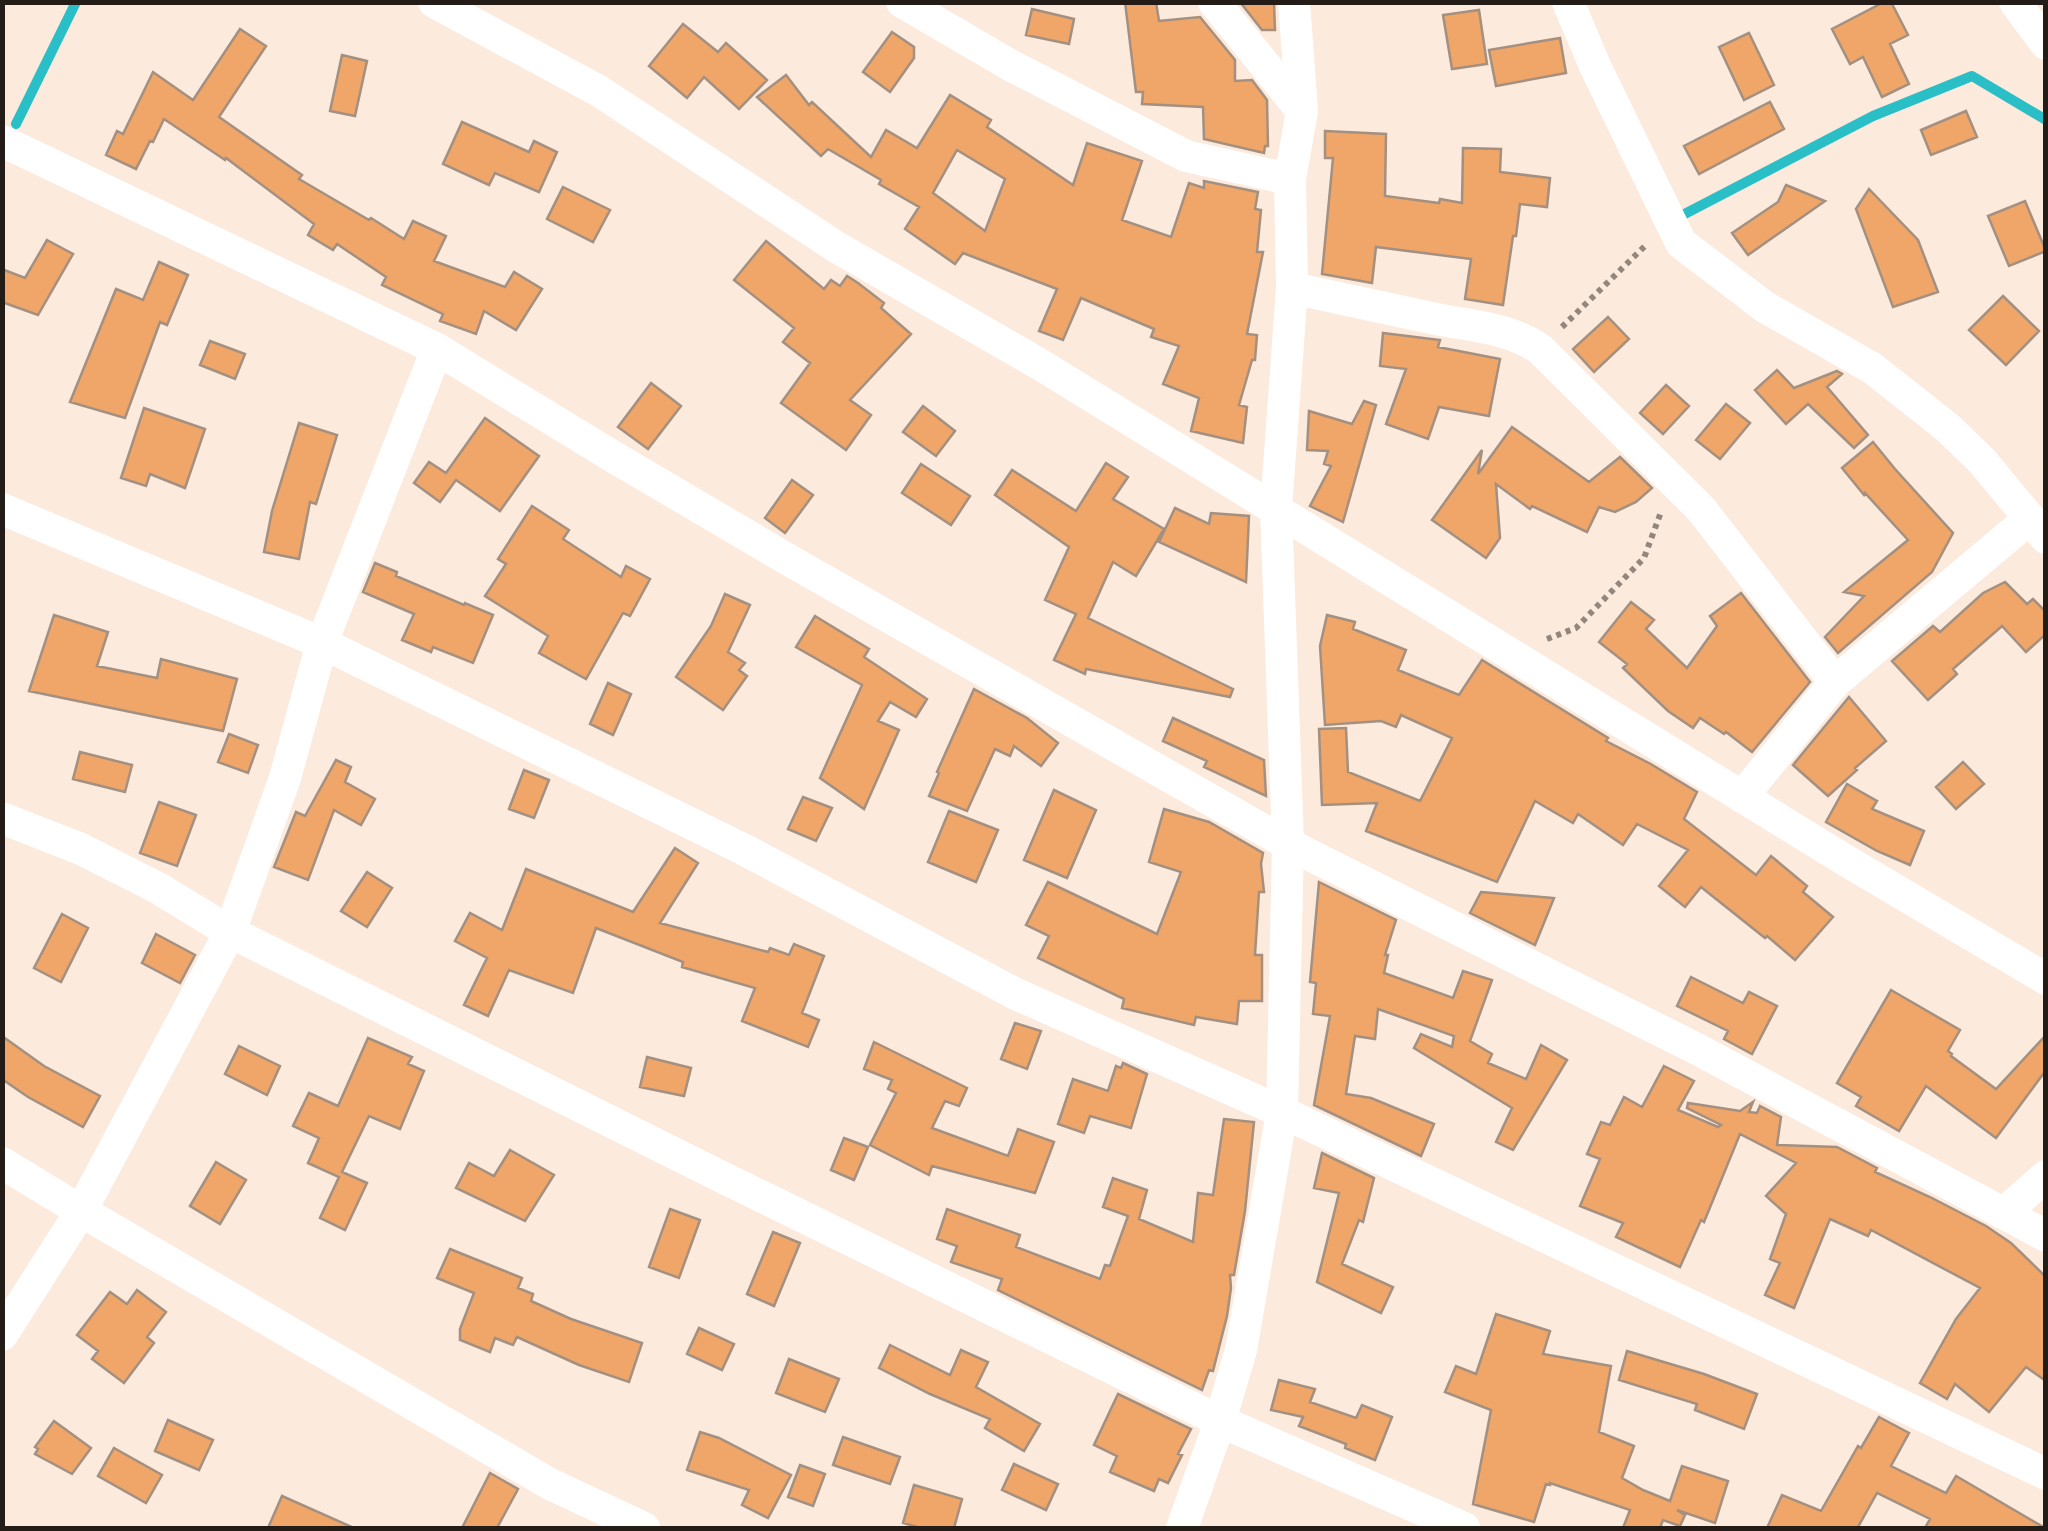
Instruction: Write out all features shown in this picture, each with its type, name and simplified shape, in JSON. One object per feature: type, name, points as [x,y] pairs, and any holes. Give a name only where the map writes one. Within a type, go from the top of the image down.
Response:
[{"type":"street","points":[[434,2],[599,91],[838,248],[1040,365],[1742,797],[2046,979]]},
{"type":"street","points":[[902,2],[1010,65],[1186,156],[1290,180]]},
{"type":"street","points":[[1214,2],[1302,110]]},
{"type":"street","points":[[1182,1528],[1242,1350],[1282,1112],[1288,844],[1276,509],[1292,288],[1290,180],[1302,110],[1294,2]]},
{"type":"street","points":[[1568,2],[1680,243],[1765,307],[1872,368],[1948,428],[2038,528],[1835,682],[1742,797]]},
{"type":"street","points":[[2015,2],[2046,44]]},
{"type":"street","points":[[2,141],[437,349],[794,563],[1288,844],[1696,1049],[2046,1236]]},
{"type":"street","points":[[1292,288],[1478,325],[1528,341],[1540,349],[1701,509],[1835,682]]},
{"type":"street","points":[[2,1336],[81,1211],[230,932],[285,778],[322,643],[437,349]]},
{"type":"street","points":[[2,509],[322,643],[744,849],[1016,994],[1282,1112],[2046,1474]]},
{"type":"street","points":[[4,819],[97,857],[230,932],[1220,1422],[1464,1528]]},
{"type":"street","points":[[2,1163],[550,1484],[644,1528]]},
{"type":"street","points":[[2004,1214],[2046,1176]]},
{"type":"path","points":[[1540,349],[1670,221]]},
{"type":"path","points":[[1508,652],[1576,628],[1644,558],[1672,481]]},
{"type":"building","points":[[1125,2],[1156,2],[1159,21],[1200,17],[1235,60],[1235,81],[1252,80],[1267,100],[1268,146],[1264,153],[1204,139],[1203,107],[1142,104],[1143,92],[1136,92]]},
{"type":"building","points":[[1240,2],[1274,2],[1275,30],[1262,30]]},
{"type":"building","points":[[1891,2],[1908,35],[1890,44],[1909,84],[1882,97],[1863,57],[1850,64],[1832,29]]},
{"type":"building","points":[[1032,9],[1074,19],[1069,44],[1026,35]]},
{"type":"building","points":[[1479,10],[1487,64],[1452,69],[1443,15]]},
{"type":"building","points":[[683,24],[718,52],[726,43],[767,80],[739,109],[704,77],[687,98],[649,66]]},
{"type":"building","points":[[240,29],[266,46],[219,117],[302,175],[299,179],[404,239],[413,221],[446,236],[434,261],[505,287],[514,272],[542,289],[516,330],[484,311],[476,334],[440,321],[443,314],[382,285],[386,277],[337,244],[333,250],[308,235],[314,224],[226,158],[164,119],[136,169],[106,155],[117,131],[123,134],[153,72],[193,100]]},
{"type":"building","points":[[892,32],[914,47],[914,58],[890,92],[863,72]]},
{"type":"building","points":[[1749,33],[1774,85],[1744,100],[1719,47]]},
{"type":"building","points":[[1560,38],[1566,73],[1496,86],[1489,50]]},
{"type":"building","points":[[342,55],[367,61],[355,116],[330,111]]},
{"type":"building","points":[[786,75],[809,105],[812,102],[871,157],[886,130],[917,148],[950,95],[991,120],[987,127],[1073,185],[1087,143],[1142,161],[1122,220],[1171,237],[1189,183],[1204,188],[1204,181],[1258,192],[1255,209],[1261,210],[1257,252],[1263,252],[1247,334],[1257,335],[1255,360],[1239,405],[1247,407],[1243,443],[1191,431],[1199,398],[1163,384],[1179,346],[1151,337],[1154,329],[1081,298],[1063,340],[1039,331],[1057,289],[963,253],[955,264],[905,229],[919,207],[828,149],[821,156],[757,97]],"holes":[[[957,150],[1005,179],[985,231],[933,193]]]},
{"type":"building","points":[[1770,102],[1784,129],[1699,174],[1684,146]]},
{"type":"building","points":[[1966,111],[1977,137],[1931,155],[1921,130]]},
{"type":"building","points":[[462,122],[529,152],[534,141],[557,152],[539,192],[495,173],[489,185],[443,164]]},
{"type":"building","points":[[1325,131],[1386,134],[1385,196],[1462,203],[1463,148],[1501,149],[1500,172],[1550,178],[1547,207],[1520,204],[1503,305],[1465,299],[1471,259],[1376,247],[1372,283],[1322,274],[1333,158],[1325,158]]},
{"type":"building","points":[[1786,185],[1825,201],[1748,255],[1732,233],[1778,202]]},
{"type":"building","points":[[563,187],[610,210],[593,242],[547,219]]},
{"type":"building","points":[[1869,189],[1918,240],[1938,292],[1893,307],[1856,209]]},
{"type":"building","points":[[2025,201],[2046,251],[2009,266],[1988,216]]},
{"type":"building","points":[[47,240],[73,254],[38,315],[2,302],[2,269],[25,278]]},
{"type":"building","points":[[766,241],[824,289],[831,280],[840,286],[847,276],[858,283],[884,303],[881,308],[911,334],[850,400],[871,415],[846,450],[781,403],[810,363],[783,342],[794,328],[734,280]]},
{"type":"building","points":[[159,262],[188,275],[167,325],[160,322],[125,418],[70,402],[116,289],[143,300]]},
{"type":"building","points":[[2003,296],[2039,331],[2006,365],[1969,330]]},
{"type":"building","points":[[1608,317],[1629,339],[1594,372],[1573,349]]},
{"type":"building","points":[[1383,333],[1440,340],[1438,347],[1500,359],[1489,416],[1439,407],[1428,439],[1386,424],[1406,369],[1380,366]]},
{"type":"building","points":[[210,341],[245,354],[235,379],[200,365]]},
{"type":"building","points":[[1777,370],[1794,388],[1837,371],[1842,374],[1827,387],[1868,435],[1854,448],[1808,404],[1786,424],[1755,390]]},
{"type":"building","points":[[651,383],[681,406],[648,449],[618,427]]},
{"type":"building","points":[[1666,385],[1689,406],[1663,434],[1640,413]]},
{"type":"building","points":[[1364,401],[1376,405],[1343,522],[1310,506],[1331,466],[1324,464],[1328,451],[1307,450],[1309,411],[1352,424]]},
{"type":"building","points":[[1726,404],[1750,423],[1720,459],[1696,440]]},
{"type":"building","points":[[923,406],[955,431],[936,456],[903,432]]},
{"type":"building","points":[[144,408],[205,429],[185,488],[150,474],[146,486],[121,478]]},
{"type":"building","points":[[485,418],[539,456],[500,511],[456,480],[440,502],[414,483],[429,462],[446,473]]},
{"type":"building","points":[[299,423],[337,435],[316,504],[310,502],[299,559],[264,552],[272,511]]},
{"type":"building","points":[[1512,427],[1589,482],[1620,457],[1652,488],[1636,502],[1615,512],[1599,507],[1587,532],[1532,506],[1530,509],[1496,484],[1500,538],[1486,558],[1432,520],[1482,450],[1478,474]]},
{"type":"building","points":[[1873,442],[1953,533],[1932,572],[1838,653],[1825,637],[1864,596],[1844,592],[1908,540],[1842,468]]},
{"type":"building","points":[[1106,463],[1128,477],[1113,499],[1164,529],[1136,576],[1113,562],[1088,618],[1233,689],[1230,697],[1086,669],[1085,674],[1054,660],[1076,614],[1045,600],[1069,547],[995,495],[1012,470],[1076,511]]},
{"type":"building","points":[[921,464],[970,496],[951,525],[902,493]]},
{"type":"building","points":[[792,480],[813,495],[785,533],[765,518]]},
{"type":"building","points":[[532,506],[569,530],[563,539],[621,577],[626,566],[650,579],[630,616],[623,613],[586,679],[539,653],[548,636],[485,596],[506,564],[498,559]]},
{"type":"building","points":[[1175,508],[1209,524],[1211,513],[1249,516],[1246,582],[1159,542]]},
{"type":"building","points":[[375,563],[397,572],[396,576],[493,615],[473,663],[402,640],[414,614],[363,592]]},
{"type":"building","points":[[2005,582],[2027,604],[2033,599],[2046,612],[2046,634],[2026,652],[2002,626],[1953,669],[1957,674],[1928,700],[1892,661],[1933,626],[1940,632],[1983,593]]},
{"type":"building","points":[[1741,593],[1810,682],[1752,752],[1700,718],[1693,728],[1668,711],[1623,668],[1627,664],[1599,642],[1631,602],[1654,620],[1646,629],[1687,668],[1717,626],[1710,616]]},
{"type":"building","points":[[725,594],[750,605],[728,652],[745,663],[739,670],[747,676],[723,710],[676,677],[711,626]]},
{"type":"building","points":[[54,615],[108,632],[97,666],[157,678],[161,659],[237,679],[223,731],[29,691]]},
{"type":"building","points":[[1327,615],[1355,622],[1353,629],[1406,650],[1398,670],[1459,695],[1482,660],[1608,738],[1606,741],[1697,792],[1684,819],[1756,875],[1771,856],[1807,886],[1803,892],[1833,917],[1795,960],[1701,887],[1685,907],[1659,886],[1688,850],[1637,824],[1623,845],[1578,814],[1573,823],[1535,801],[1497,882],[1366,831],[1377,803],[1322,805],[1319,729],[1346,728],[1348,772],[1420,801],[1452,738],[1401,715],[1396,727],[1381,721],[1325,725],[1320,646]]},
{"type":"building","points":[[815,616],[869,649],[864,657],[927,699],[916,717],[890,702],[878,721],[899,730],[864,809],[820,778],[862,685],[796,647]]},
{"type":"building","points":[[608,683],[631,694],[613,735],[590,724]]},
{"type":"building","points":[[974,689],[1027,718],[1058,743],[1041,766],[1014,746],[1010,756],[995,749],[967,811],[929,796]]},
{"type":"building","points":[[1849,697],[1886,741],[1828,796],[1793,765]]},
{"type":"building","points":[[1173,718],[1264,760],[1266,796],[1204,767],[1207,761],[1163,741]]},
{"type":"building","points":[[229,734],[258,745],[248,773],[218,762]]},
{"type":"building","points":[[80,752],[132,765],[125,792],[73,779]]},
{"type":"building","points":[[336,760],[351,767],[345,782],[375,799],[361,825],[334,810],[308,880],[274,867],[296,812],[305,816]]},
{"type":"building","points":[[1963,762],[1984,784],[1956,809],[1936,787]]},
{"type":"building","points":[[524,770],[549,780],[534,818],[509,809]]},
{"type":"building","points":[[1847,784],[1877,801],[1872,809],[1924,831],[1910,865],[1826,822]]},
{"type":"building","points":[[1054,790],[1096,810],[1067,878],[1024,860]]},
{"type":"building","points":[[803,797],[832,808],[816,841],[788,829]]},
{"type":"building","points":[[159,802],[196,815],[177,866],[140,853]]},
{"type":"building","points":[[1164,809],[1209,822],[1263,853],[1264,892],[1259,892],[1255,955],[1262,955],[1262,1001],[1239,1001],[1237,1024],[1196,1017],[1194,1025],[1122,1008],[1124,999],[1038,958],[1049,936],[1026,925],[1048,882],[1157,934],[1181,872],[1149,862]]},
{"type":"building","points":[[949,811],[998,830],[976,882],[928,862]]},
{"type":"building","points":[[675,848],[698,863],[660,923],[768,952],[770,948],[789,955],[794,944],[824,956],[802,1013],[819,1020],[808,1047],[742,1021],[755,988],[682,967],[683,962],[596,928],[573,993],[509,970],[488,1016],[464,1005],[487,958],[455,941],[470,913],[502,930],[526,869],[633,912]]},
{"type":"building","points":[[367,872],[392,888],[367,927],[341,911]]},
{"type":"building","points":[[1319,882],[1396,920],[1384,973],[1453,998],[1463,971],[1492,980],[1470,1041],[1492,1054],[1488,1063],[1526,1079],[1541,1045],[1567,1060],[1513,1150],[1496,1142],[1512,1108],[1414,1048],[1421,1034],[1452,1047],[1454,1036],[1378,1009],[1375,1039],[1355,1036],[1346,1094],[1371,1098],[1434,1124],[1421,1156],[1314,1105],[1330,1016],[1313,1014],[1316,983],[1310,982]]},
{"type":"building","points":[[1481,892],[1554,898],[1535,945],[1470,913]]},
{"type":"building","points":[[62,914],[88,928],[61,982],[34,968]]},
{"type":"building","points":[[156,934],[195,955],[180,983],[142,963]]},
{"type":"building","points":[[1691,977],[1743,1003],[1749,992],[1777,1006],[1752,1054],[1724,1039],[1728,1031],[1677,1006]]},
{"type":"building","points":[[1891,990],[1960,1030],[1948,1051],[1951,1056],[1996,1089],[2046,1035],[2046,1070],[1996,1138],[1926,1086],[1899,1131],[1856,1106],[1861,1097],[1837,1083]]},
{"type":"building","points":[[1015,1023],[1041,1031],[1027,1069],[1001,1059]]},
{"type":"building","points":[[2,1036],[44,1066],[100,1096],[83,1127],[2,1079]]},
{"type":"building","points":[[368,1038],[412,1057],[408,1064],[424,1071],[400,1129],[369,1116],[342,1172],[367,1183],[345,1230],[320,1218],[339,1177],[308,1163],[319,1138],[293,1126],[309,1093],[338,1106]]},
{"type":"building","points":[[874,1042],[967,1088],[959,1106],[945,1101],[932,1128],[1008,1156],[1018,1129],[1054,1142],[1035,1193],[932,1166],[929,1175],[870,1145],[896,1093],[888,1089],[892,1080],[864,1069]]},
{"type":"building","points":[[239,1046],[280,1066],[267,1095],[225,1074]]},
{"type":"building","points":[[647,1057],[691,1068],[684,1096],[640,1087]]},
{"type":"building","points":[[1123,1063],[1147,1074],[1131,1128],[1090,1116],[1084,1133],[1058,1124],[1073,1079],[1108,1091],[1116,1066],[1121,1068]]},
{"type":"building","points":[[1664,1066],[1694,1081],[1678,1110],[1718,1127],[1721,1125],[1687,1108],[1688,1103],[1740,1111],[1753,1102],[1749,1112],[1757,1113],[1760,1106],[1781,1117],[1777,1145],[1837,1147],[1877,1168],[1875,1172],[1986,1226],[2011,1243],[2046,1277],[2046,1381],[2026,1367],[1989,1412],[1955,1384],[1947,1399],[1920,1383],[1956,1319],[1980,1288],[1871,1230],[1868,1236],[1830,1219],[1794,1308],[1765,1295],[1780,1263],[1770,1259],[1786,1214],[1766,1196],[1796,1163],[1740,1134],[1704,1222],[1701,1220],[1680,1267],[1616,1237],[1623,1223],[1580,1206],[1600,1159],[1587,1154],[1601,1122],[1610,1125],[1624,1097],[1642,1107]]},
{"type":"building","points":[[1224,1119],[1254,1122],[1245,1211],[1234,1275],[1230,1275],[1227,1316],[1213,1371],[1209,1370],[1202,1390],[998,1290],[1002,1279],[951,1262],[957,1246],[937,1239],[947,1209],[1020,1235],[1016,1247],[1100,1279],[1105,1265],[1110,1266],[1128,1216],[1103,1207],[1113,1178],[1147,1190],[1139,1219],[1193,1242],[1198,1193],[1213,1195]]},
{"type":"building","points":[[844,1138],[868,1147],[854,1180],[831,1170]]},
{"type":"building","points":[[510,1150],[554,1175],[525,1221],[456,1188],[469,1163],[494,1176]]},
{"type":"building","points":[[1322,1153],[1374,1178],[1363,1222],[1359,1220],[1342,1264],[1393,1287],[1381,1313],[1317,1282],[1339,1193],[1314,1188]]},
{"type":"building","points":[[216,1162],[246,1180],[220,1224],[190,1206]]},
{"type":"building","points":[[670,1209],[700,1220],[679,1278],[649,1267]]},
{"type":"building","points":[[773,1232],[800,1243],[774,1306],[747,1294]]},
{"type":"building","points":[[450,1249],[522,1278],[518,1288],[533,1294],[531,1301],[642,1343],[629,1382],[517,1337],[513,1345],[495,1338],[490,1352],[460,1340],[460,1329],[474,1293],[437,1278]]},
{"type":"building","points":[[137,1290],[166,1312],[147,1337],[154,1343],[124,1383],[92,1359],[98,1351],[77,1335],[110,1292],[127,1304]]},
{"type":"building","points":[[1496,1314],[1550,1331],[1543,1354],[1611,1366],[1599,1432],[1634,1446],[1622,1478],[1670,1501],[1682,1466],[1728,1481],[1715,1523],[1677,1510],[1685,1515],[1680,1526],[1663,1520],[1660,1528],[1623,1528],[1630,1510],[1550,1483],[1546,1484],[1534,1522],[1473,1504],[1491,1410],[1445,1392],[1456,1366],[1476,1374]]},
{"type":"building","points":[[699,1328],[734,1344],[722,1370],[687,1354]]},
{"type":"building","points":[[890,1345],[950,1375],[961,1350],[988,1362],[976,1387],[1040,1424],[1024,1451],[985,1428],[990,1419],[879,1368]]},
{"type":"building","points":[[1627,1351],[1757,1394],[1744,1429],[1695,1410],[1697,1404],[1619,1380]]},
{"type":"building","points":[[789,1359],[839,1379],[825,1412],[776,1393]]},
{"type":"building","points":[[1279,1380],[1315,1389],[1310,1402],[1356,1418],[1362,1405],[1392,1417],[1375,1460],[1299,1426],[1303,1417],[1271,1410]]},
{"type":"building","points":[[1118,1394],[1191,1429],[1168,1483],[1159,1479],[1154,1491],[1110,1472],[1117,1456],[1094,1445]]},
{"type":"building","points":[[1879,1417],[1909,1433],[1891,1466],[1946,1493],[1956,1476],[2045,1528],[1925,1528],[1930,1519],[1877,1493],[1858,1527],[1862,1528],[1767,1528],[1782,1495],[1821,1511]]},
{"type":"building","points":[[168,1420],[213,1440],[199,1470],[155,1451]]},
{"type":"building","points":[[54,1421],[91,1448],[72,1474],[35,1454],[35,1447]]},
{"type":"building","points":[[700,1432],[791,1475],[768,1518],[742,1505],[749,1490],[687,1470]]},
{"type":"building","points":[[843,1437],[900,1457],[890,1484],[833,1465]]},
{"type":"building","points":[[114,1448],[162,1475],[146,1503],[98,1476]]},
{"type":"building","points":[[1014,1464],[1058,1484],[1046,1510],[1002,1490]]},
{"type":"building","points":[[800,1465],[825,1474],[813,1506],[788,1497]]},
{"type":"building","points":[[490,1473],[518,1489],[497,1528],[462,1528]]},
{"type":"building","points":[[914,1485],[962,1499],[954,1528],[921,1528],[903,1523]]},
{"type":"building","points":[[282,1496],[354,1528],[268,1528]]},
{"type":"waterway","points":[[16,124],[76,2]]},
{"type":"waterway","points":[[1675,219],[1873,116],[1972,76],[2046,120]]}]
